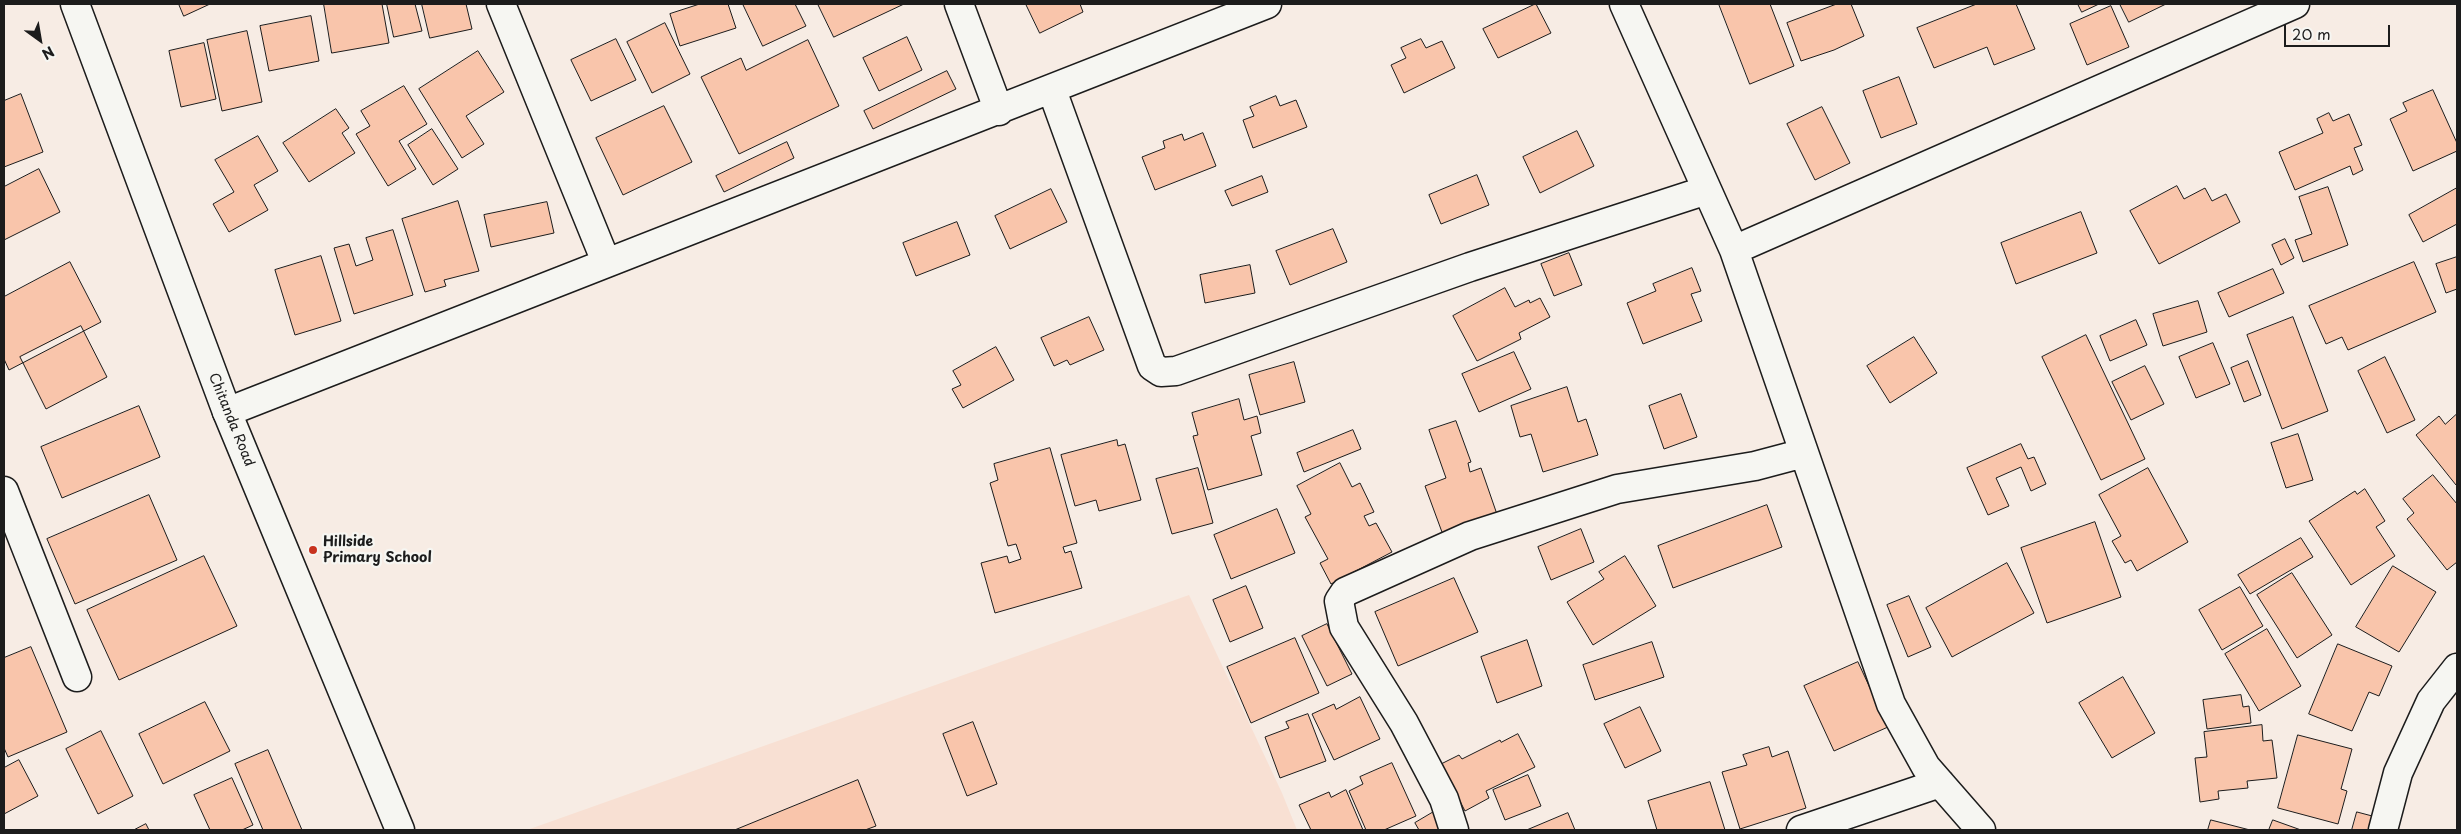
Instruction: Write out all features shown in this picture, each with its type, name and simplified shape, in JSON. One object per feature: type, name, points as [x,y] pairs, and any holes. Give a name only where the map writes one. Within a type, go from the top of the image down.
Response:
[{"type":"street","name":"Chitanda Road","points":[[76,4],[227,412],[400,830]]},
{"type":"street","points":[[501,4],[606,262]]},
{"type":"street","points":[[959,4],[999,111]]},
{"type":"street","points":[[227,412],[1268,4]]},
{"type":"street","points":[[1624,4],[1734,250],[1891,704],[1926,767],[1981,830]]},
{"type":"street","points":[[1734,250],[2295,4]]},
{"type":"street","points":[[1052,90],[1152,366],[1161,372],[1176,371],[1470,267],[1707,190]]},
{"type":"street","points":[[1454,830],[1444,799],[1404,723],[1344,627],[1339,601],[1345,592],[1470,536],[1617,489],[1756,466],[1804,453]]},
{"type":"street","points":[[4,491],[77,677]]},
{"type":"street","points":[[2383,830],[2398,773],[2426,710],[2457,668]]},
{"type":"street","points":[[1801,830],[1940,783]]},
{"type":"shaded area","points":[[1189,595],[1282,793],[1297,830],[527,830]]},
{"type":"building","points":[[179,4],[210,4],[184,16]]},
{"type":"building","points":[[324,4],[382,4],[389,43],[332,53]]},
{"type":"building","points":[[387,4],[415,4],[422,31],[394,37]]},
{"type":"building","points":[[422,4],[466,4],[472,29],[430,38]]},
{"type":"building","points":[[700,4],[728,4],[736,28],[680,46],[670,14]]},
{"type":"building","points":[[743,4],[795,4],[806,26],[763,46]]},
{"type":"building","points":[[818,4],[904,4],[834,37]]},
{"type":"building","points":[[1026,4],[1080,4],[1083,12],[1040,33]]},
{"type":"building","points":[[1536,4],[1551,33],[1498,58],[1483,29]]},
{"type":"building","points":[[1719,4],[1770,4],[1794,66],[1750,84]]},
{"type":"building","points":[[1837,4],[1851,4],[1864,36],[1834,50],[1801,61],[1787,23]]},
{"type":"building","points":[[1977,4],[2016,4],[2035,49],[1994,65],[1987,47],[1934,68],[1917,28]]},
{"type":"building","points":[[2078,4],[2099,4],[2082,12]]},
{"type":"building","points":[[2120,4],[2166,4],[2129,22]]},
{"type":"building","points":[[2111,6],[2129,47],[2087,65],[2070,24]]},
{"type":"building","points":[[311,16],[319,61],[269,71],[260,26]]},
{"type":"building","points":[[665,23],[690,74],[652,93],[627,42]]},
{"type":"building","points":[[247,31],[262,102],[222,111],[207,40]]},
{"type":"building","points":[[907,37],[922,70],[879,91],[863,58]]},
{"type":"building","points":[[616,39],[636,80],[591,101],[571,60]]},
{"type":"building","points":[[1421,39],[1426,48],[1442,41],[1455,68],[1404,93],[1391,65],[1406,58],[1401,48]]},
{"type":"building","points":[[808,40],[839,106],[739,154],[701,77],[741,58],[746,70]]},
{"type":"building","points":[[204,43],[216,99],[181,107],[169,51]]},
{"type":"building","points":[[478,51],[504,92],[466,116],[484,144],[462,158],[419,89]]},
{"type":"building","points":[[947,71],[956,89],[873,129],[864,111]]},
{"type":"building","points":[[1899,77],[1917,124],[1881,138],[1863,91]]},
{"type":"building","points":[[404,86],[427,124],[399,141],[416,169],[388,186],[356,134],[370,126],[361,111]]},
{"type":"building","points":[[2433,90],[2457,143],[2457,151],[2413,171],[2390,119],[2407,111],[2403,103]]},
{"type":"building","points":[[21,94],[43,152],[4,167],[4,101]]},
{"type":"building","points":[[1276,96],[1280,106],[1296,100],[1307,127],[1253,148],[1243,120],[1254,116],[1250,107]]},
{"type":"building","points":[[664,106],[692,162],[623,195],[596,138]]},
{"type":"building","points":[[1822,107],[1850,163],[1815,180],[1787,124]]},
{"type":"building","points":[[336,109],[349,128],[342,133],[355,153],[309,182],[283,143]]},
{"type":"building","points":[[2329,113],[2333,121],[2349,114],[2362,145],[2354,148],[2363,170],[2353,175],[2350,166],[2295,190],[2279,152],[2323,133],[2317,119]]},
{"type":"building","points":[[432,129],[458,169],[433,185],[408,145]]},
{"type":"building","points":[[1577,131],[1594,166],[1540,193],[1523,157]]},
{"type":"building","points":[[1203,133],[1216,166],[1155,190],[1142,157],[1165,148],[1163,141],[1182,134],[1184,140]]},
{"type":"building","points":[[258,136],[278,171],[254,185],[268,210],[229,232],[213,204],[234,192],[215,160]]},
{"type":"building","points":[[787,142],[794,158],[724,192],[716,176]]},
{"type":"building","points":[[39,169],[60,212],[4,240],[4,187]]},
{"type":"building","points":[[1477,175],[1489,205],[1441,224],[1429,195]]},
{"type":"building","points":[[1262,176],[1268,192],[1232,206],[1225,191]]},
{"type":"building","points":[[2177,186],[2184,199],[2205,188],[2212,201],[2226,194],[2240,222],[2159,264],[2130,211]]},
{"type":"building","points":[[2328,187],[2348,245],[2303,262],[2295,240],[2312,234],[2299,197]]},
{"type":"building","points":[[2457,188],[2457,224],[2423,242],[2409,215]]},
{"type":"building","points":[[1051,189],[1067,222],[1010,249],[995,216]]},
{"type":"building","points":[[458,201],[479,271],[444,280],[446,286],[425,292],[402,219]]},
{"type":"building","points":[[547,202],[554,233],[491,247],[484,215]]},
{"type":"building","points":[[2081,212],[2097,253],[2016,284],[2001,243]]},
{"type":"building","points":[[957,222],[970,255],[916,276],[903,243]]},
{"type":"building","points":[[1333,229],[1347,262],[1290,285],[1276,251]]},
{"type":"building","points":[[393,230],[413,295],[354,314],[334,248],[349,244],[356,266],[373,260],[366,238]]},
{"type":"building","points":[[2285,239],[2294,258],[2281,265],[2272,245]]},
{"type":"building","points":[[1569,253],[1582,285],[1554,296],[1541,264]]},
{"type":"building","points":[[321,256],[341,321],[295,335],[275,270]]},
{"type":"building","points":[[2457,257],[2457,289],[2446,293],[2436,264]]},
{"type":"building","points":[[70,262],[101,322],[9,370],[4,359],[4,297]]},
{"type":"building","points":[[2414,262],[2436,312],[2348,350],[2342,337],[2326,344],[2309,306]]},
{"type":"building","points":[[1250,265],[1255,293],[1205,303],[1200,275]]},
{"type":"building","points":[[1692,268],[1701,291],[1691,294],[1702,321],[1643,344],[1627,303],[1656,291],[1653,284]]},
{"type":"building","points":[[2273,269],[2284,293],[2229,317],[2218,293]]},
{"type":"building","points":[[1505,288],[1515,307],[1529,300],[1530,303],[1540,298],[1550,317],[1519,333],[1521,339],[1477,361],[1453,316]]},
{"type":"building","points":[[2198,301],[2207,332],[2163,346],[2153,314]]},
{"type":"building","points":[[1089,317],[1104,350],[1070,365],[1067,360],[1054,366],[1041,338]]},
{"type":"building","points":[[2293,317],[2328,411],[2282,429],[2247,335]]},
{"type":"building","points":[[2136,320],[2147,345],[2110,361],[2100,336]]},
{"type":"building","points":[[81,326],[107,377],[46,409],[20,357]]},
{"type":"building","points":[[2086,335],[2145,459],[2101,480],[2042,357]]},
{"type":"building","points":[[1914,337],[1937,373],[1890,403],[1867,366]]},
{"type":"building","points":[[2213,343],[2230,384],[2196,398],[2179,357]]},
{"type":"building","points":[[996,347],[1014,380],[963,408],[952,389],[961,385],[953,371]]},
{"type":"building","points":[[1514,352],[1531,389],[1479,412],[1462,374]]},
{"type":"building","points":[[2385,357],[2415,420],[2387,433],[2358,371]]},
{"type":"building","points":[[2248,361],[2261,395],[2244,402],[2231,368]]},
{"type":"building","points":[[1294,362],[1305,402],[1260,415],[1249,375]]},
{"type":"building","points":[[2145,366],[2164,404],[2131,420],[2112,382]]},
{"type":"building","points":[[1567,387],[1578,422],[1586,419],[1598,455],[1543,472],[1531,434],[1520,437],[1511,406]]},
{"type":"building","points":[[1681,394],[1697,437],[1664,449],[1649,406]]},
{"type":"building","points":[[1239,399],[1244,420],[1257,416],[1261,433],[1251,436],[1262,475],[1208,490],[1193,436],[1198,435],[1192,413]]},
{"type":"building","points":[[139,406],[160,457],[62,498],[41,447]]},
{"type":"building","points":[[2457,414],[2456,485],[2416,435],[2439,416],[2445,424]]},
{"type":"building","points":[[1456,421],[1471,462],[1468,463],[1470,472],[1481,468],[1500,523],[1446,543],[1425,486],[1446,478],[1429,430]]},
{"type":"building","points":[[1353,430],[1361,449],[1304,472],[1297,453]]},
{"type":"building","points":[[2298,434],[2313,480],[2286,488],[2271,443]]},
{"type":"building","points":[[1117,440],[1118,446],[1125,444],[1141,500],[1099,511],[1096,500],[1075,506],[1061,455]]},
{"type":"building","points":[[2021,444],[2028,459],[2034,457],[2046,484],[2031,491],[2021,467],[1996,478],[2009,506],[1988,515],[1967,468]]},
{"type":"building","points":[[1050,448],[1077,543],[1063,547],[1065,553],[1071,551],[1082,588],[995,613],[981,563],[1007,556],[1009,563],[1021,559],[1016,544],[1008,546],[990,483],[998,480],[994,464]]},
{"type":"building","points":[[1340,463],[1352,487],[1360,483],[1374,512],[1364,516],[1369,526],[1376,523],[1392,552],[1331,584],[1320,563],[1328,559],[1305,517],[1311,514],[1297,486]]},
{"type":"building","points":[[1198,468],[1213,523],[1172,534],[1156,479]]},
{"type":"building","points":[[2148,468],[2188,542],[2137,571],[2131,560],[2125,563],[2112,541],[2121,536],[2099,495]]},
{"type":"building","points":[[2433,475],[2457,504],[2457,562],[2447,570],[2407,519],[2414,513],[2403,499]]},
{"type":"building","points":[[2365,489],[2385,521],[2376,527],[2395,556],[2351,585],[2309,521],[2355,491],[2357,494]]},
{"type":"building","points":[[149,495],[177,560],[75,604],[47,539]]},
{"type":"building","points":[[1767,505],[1782,547],[1673,588],[1658,546]]},
{"type":"building","points":[[1277,509],[1295,553],[1231,579],[1214,535]]},
{"type":"building","points":[[2095,522],[2121,597],[2047,623],[2021,548]]},
{"type":"building","points":[[1581,529],[1594,562],[1551,580],[1538,547]]},
{"type":"building","points":[[2301,538],[2313,557],[2250,594],[2238,575]]},
{"type":"building","points":[[204,556],[237,626],[119,680],[87,610]]},
{"type":"building","points":[[1625,556],[1656,606],[1593,645],[1567,602],[1604,579],[1599,572]]},
{"type":"building","points":[[2007,563],[2034,613],[1952,657],[1926,608]]},
{"type":"building","points":[[2393,566],[2436,592],[2399,652],[2356,627]]},
{"type":"building","points":[[2292,573],[2332,635],[2297,658],[2257,595]]},
{"type":"building","points":[[1454,578],[1478,632],[1398,666],[1375,612]]},
{"type":"building","points":[[1246,586],[1263,628],[1230,642],[1213,600]]},
{"type":"building","points":[[2240,587],[2263,626],[2222,650],[2199,610]]},
{"type":"building","points":[[1909,596],[1931,647],[1908,657],[1887,605]]},
{"type":"building","points":[[1327,624],[1352,674],[1327,686],[1302,636]]},
{"type":"building","points":[[2267,629],[2301,686],[2259,711],[2225,654]]},
{"type":"building","points":[[1295,638],[1319,693],[1251,723],[1227,667]]},
{"type":"building","points":[[1527,640],[1542,686],[1497,703],[1481,657]]},
{"type":"building","points":[[1652,642],[1664,677],[1595,700],[1583,665]]},
{"type":"building","points":[[2338,644],[2392,666],[2379,696],[2369,692],[2352,731],[2309,714]]},
{"type":"building","points":[[31,647],[67,732],[8,757],[4,748],[4,658]]},
{"type":"building","points":[[1858,662],[1888,727],[1834,751],[1804,686]]},
{"type":"building","points":[[2123,677],[2155,733],[2112,758],[2079,703]]},
{"type":"building","points":[[2241,695],[2243,707],[2249,706],[2251,723],[2207,729],[2203,700]]},
{"type":"building","points":[[1360,697],[1380,739],[1334,760],[1312,714],[1334,704],[1336,709]]},
{"type":"building","points":[[205,702],[230,751],[163,784],[139,734]]},
{"type":"building","points":[[1640,707],[1661,751],[1625,768],[1604,724]]},
{"type":"building","points":[[1308,714],[1326,761],[1280,778],[1265,737],[1289,728],[1286,722]]},
{"type":"building","points":[[973,722],[997,784],[967,796],[943,734]]},
{"type":"building","points":[[2262,725],[2263,741],[2272,740],[2277,778],[2247,781],[2248,788],[2218,791],[2219,799],[2200,802],[2195,758],[2207,757],[2204,732]]},
{"type":"building","points":[[101,731],[133,796],[98,814],[66,749]]},
{"type":"building","points":[[1518,734],[1535,767],[1486,791],[1489,798],[1465,811],[1441,764],[1459,755],[1462,759],[1500,740],[1501,742]]},
{"type":"building","points":[[2298,735],[2352,749],[2341,789],[2347,791],[2338,824],[2278,808]]},
{"type":"building","points":[[1769,747],[1772,757],[1788,751],[1806,808],[1740,829],[1722,772],[1747,765],[1743,755]]},
{"type":"building","points":[[268,750],[302,830],[263,830],[235,764]]},
{"type":"building","points":[[19,760],[38,796],[4,814],[4,768]]},
{"type":"building","points":[[1392,763],[1416,816],[1384,830],[1366,830],[1349,791],[1363,784],[1360,777]]},
{"type":"building","points":[[1528,775],[1541,806],[1505,820],[1493,790]]},
{"type":"building","points":[[232,778],[253,825],[242,830],[210,830],[194,795]]},
{"type":"building","points":[[858,780],[876,826],[865,830],[735,830]]},
{"type":"building","points":[[1710,782],[1725,830],[1657,830],[1648,801]]},
{"type":"building","points":[[1346,790],[1363,830],[1311,830],[1299,805],[1329,792],[1331,797]]},
{"type":"building","points":[[1437,810],[1448,830],[1419,830],[1415,823]]},
{"type":"building","points":[[2357,812],[2376,817],[2373,830],[2352,830]]},
{"type":"building","points":[[1568,813],[1575,830],[1527,830]]},
{"type":"building","points":[[2211,820],[2250,830],[2208,830]]},
{"type":"building","points":[[2273,820],[2301,830],[2269,830]]},
{"type":"building","points":[[146,824],[149,830],[134,830]]},
{"type":"place","name":"Hillside Primary School","points":[[313,550]]}]
